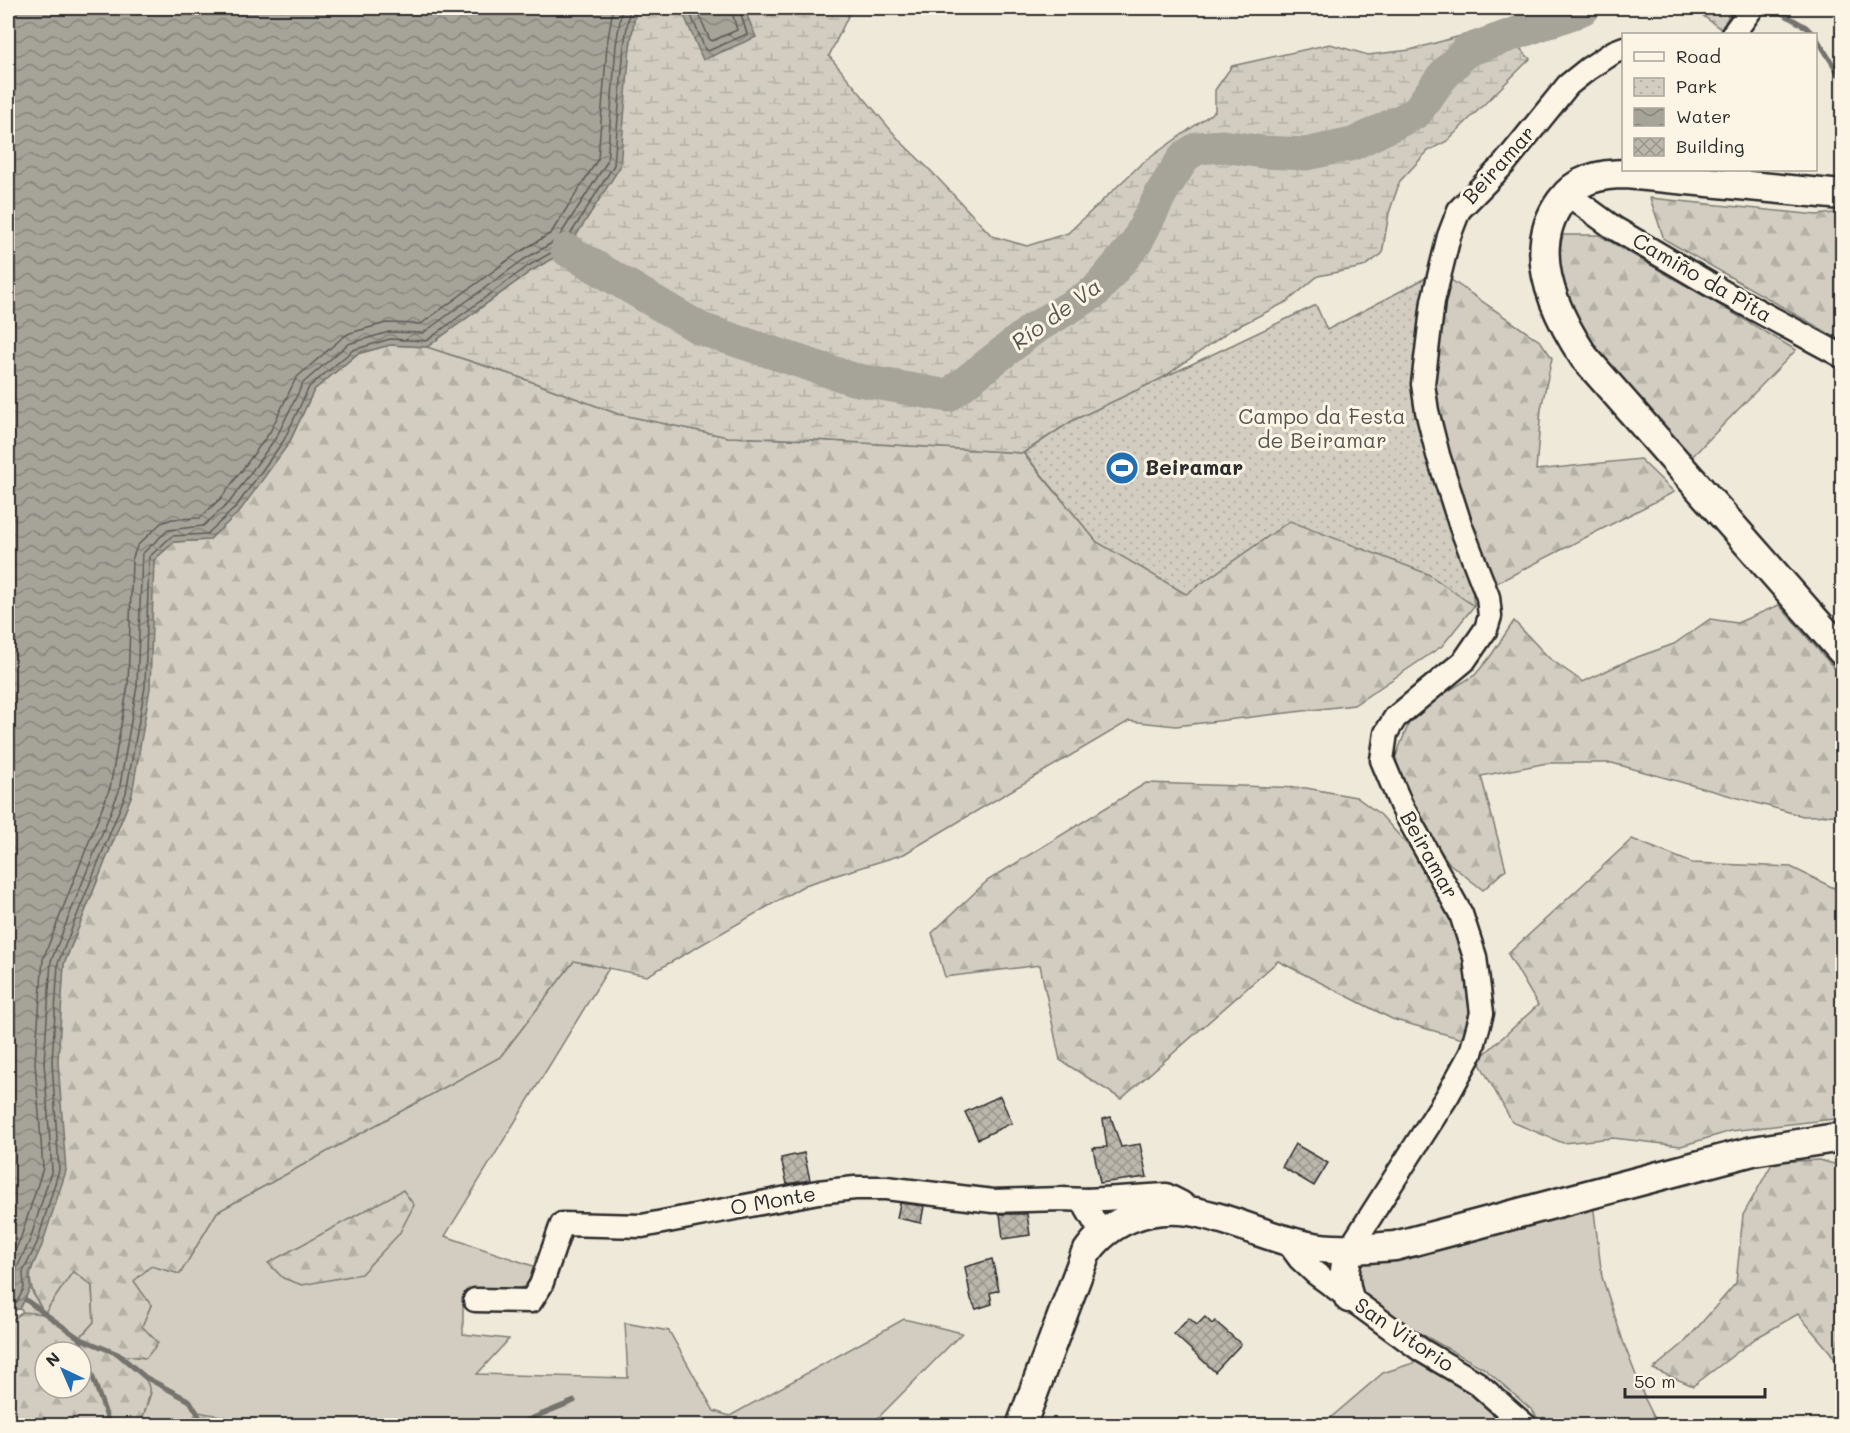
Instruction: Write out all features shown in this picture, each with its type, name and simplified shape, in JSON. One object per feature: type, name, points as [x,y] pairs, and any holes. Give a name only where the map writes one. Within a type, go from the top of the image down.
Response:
[{"type":"street","points":[[1734,33],[1752,8]]},
{"type":"street","name":"Beiramar","points":[[1349,1250],[1448,1095],[1471,1053],[1482,1013],[1475,957],[1461,914],[1401,805],[1382,760],[1386,732],[1395,718],[1464,661],[1486,628],[1490,616],[1488,597],[1461,527],[1438,455],[1427,411],[1423,384],[1433,301],[1449,236],[1459,210],[1503,164],[1568,85],[1588,69],[1622,48]]},
{"type":"street","points":[[1842,195],[1626,174],[1594,177],[1578,184],[1555,208],[1548,227],[1544,249],[1545,265],[1553,299],[1584,357],[1842,651]]},
{"type":"street","name":"Camiño da Pita","points":[[1566,194],[1614,228],[1654,252],[1842,356]]},
{"type":"street","points":[[1021,1425],[1080,1266],[1091,1245],[1102,1234],[1136,1215],[1161,1211],[1186,1211],[1322,1248],[1349,1250],[1395,1246],[1753,1151],[1842,1137]]},
{"type":"street","name":"O Monte","points":[[475,1300],[531,1301],[541,1285],[562,1224],[642,1226],[818,1192],[855,1188],[886,1188],[993,1201],[1087,1200]]},
{"type":"street","points":[[1102,1234],[1088,1209],[1087,1200],[1167,1195],[1175,1198],[1186,1211]]},
{"type":"street","name":"San Vitorio","points":[[1286,1240],[1300,1259],[1349,1298],[1421,1350],[1477,1383],[1526,1425]]},
{"type":"street","points":[[1349,1250],[1344,1268],[1344,1280],[1349,1298]]},
{"type":"green space","points":[[636,8],[850,8],[829,56],[900,141],[992,236],[1027,246],[1068,233],[1141,164],[1215,111],[1215,90],[1232,66],[1330,44],[1368,55],[1410,50],[1464,35],[1496,33],[1518,46],[1530,59],[1447,141],[1428,151],[1400,181],[1389,213],[1382,254],[1363,267],[1318,276],[1288,301],[1231,330],[1158,381],[1072,421],[1023,453],[728,437],[618,414],[519,377],[427,347],[531,271],[567,250],[630,47]]},
{"type":"green space","points":[[1699,8],[1731,10],[1722,30],[1697,11]]},
{"type":"green space","points":[[1650,198],[1817,215],[1842,212],[1842,341],[1664,239]]},
{"type":"green space","points":[[1563,235],[1599,235],[1796,350],[1689,460],[1583,333],[1561,272],[1559,251]]},
{"type":"green space","name":"Campo da Festa de Beiramar","points":[[1433,274],[1416,358],[1472,588],[1474,606],[1428,574],[1290,521],[1186,594],[1097,542],[1024,453],[1072,421],[1316,305],[1327,330]]},
{"type":"green space","points":[[1447,277],[1541,342],[1552,358],[1541,409],[1536,470],[1640,459],[1674,492],[1493,585],[1436,413],[1431,381]]},
{"type":"green space","points":[[1358,315],[1416,358],[1472,588],[1474,606],[1442,646],[1354,705],[1176,726],[1129,721],[904,854],[805,885],[647,976],[574,961],[500,1057],[217,1212],[180,1274],[151,1266],[134,1281],[151,1305],[142,1326],[158,1343],[146,1358],[119,1355],[145,1379],[148,1385],[148,1400],[140,1425],[8,1425],[8,1323],[23,1312],[44,1313],[30,1279],[33,1265],[42,1245],[64,964],[132,794],[154,560],[174,542],[209,540],[289,443],[314,390],[357,354],[390,345],[427,347],[519,377],[618,414],[728,437],[1023,453],[1097,542],[1336,326]],"holes":[[[73,1271],[92,1286],[94,1322],[80,1338],[44,1314]]]},
{"type":"green space","points":[[1779,605],[1842,677],[1842,815],[1803,816],[1612,763],[1547,763],[1481,776],[1506,869],[1483,890],[1450,864],[1422,827],[1395,758],[1409,723],[1435,699],[1475,675],[1514,621],[1549,658],[1583,682],[1629,660],[1674,644],[1710,619],[1737,623]]},
{"type":"green space","points":[[1146,783],[1306,788],[1356,797],[1381,815],[1443,885],[1466,959],[1477,1014],[1487,1046],[1392,1019],[1278,961],[1121,1099],[1060,1060],[1040,965],[945,977],[932,933],[987,881]]},
{"type":"green space","points":[[1632,839],[1692,863],[1791,867],[1842,892],[1842,1121],[1834,1119],[1731,1131],[1681,1146],[1613,1138],[1563,1143],[1512,1122],[1478,1060],[1538,1005],[1508,954]]},
{"type":"green space","points":[[574,961],[609,968],[445,1236],[536,1267],[526,1286],[510,1291],[463,1297],[463,1334],[509,1339],[477,1374],[628,1378],[625,1323],[669,1331],[714,1411],[730,1416],[904,1319],[962,1333],[870,1426],[231,1426],[226,1417],[186,1425],[140,1425],[151,1393],[118,1354],[146,1358],[142,1326],[151,1305],[133,1281],[151,1266],[180,1274],[217,1212],[500,1057]]},
{"type":"green space","points":[[1819,1160],[1842,1166],[1842,1370],[1798,1314],[1756,1338],[1693,1386],[1653,1369],[1684,1343],[1736,1283],[1743,1215],[1773,1162]]},
{"type":"green space","points":[[403,1190],[414,1205],[399,1234],[361,1274],[302,1285],[283,1278],[268,1263]]},
{"type":"green space","points":[[1593,1203],[1602,1277],[1624,1344],[1645,1399],[1658,1425],[1542,1425],[1533,1411],[1485,1369],[1389,1316],[1361,1293],[1358,1270],[1366,1257]]},
{"type":"green space","points":[[73,1271],[92,1286],[94,1322],[79,1338],[44,1314]]},
{"type":"green space","points":[[30,1288],[44,1314],[23,1312],[20,1309]]},
{"type":"green space","points":[[1416,1362],[1468,1392],[1505,1425],[1322,1425],[1383,1373]]},
{"type":"green space","points":[[198,1412],[226,1417],[231,1425],[186,1425]]},
{"type":"water","points":[[8,8],[636,8],[630,47],[620,167],[567,250],[531,271],[427,347],[390,345],[357,354],[314,390],[289,443],[239,512],[209,540],[174,542],[154,560],[150,688],[132,794],[64,964],[58,1062],[66,1171],[42,1245],[29,1274],[30,1288],[20,1309],[11,1310],[8,1314]]},
{"type":"water","points":[[681,8],[744,8],[756,37],[703,60]]},
{"type":"building","points":[[1000,1096],[1012,1123],[978,1139],[965,1112]]},
{"type":"building","points":[[1111,1117],[1121,1147],[1140,1144],[1147,1177],[1100,1183],[1093,1148],[1107,1147],[1103,1119]]},
{"type":"building","points":[[1295,1144],[1328,1163],[1314,1186],[1282,1167]]},
{"type":"building","points":[[804,1153],[810,1180],[787,1184],[781,1158]]},
{"type":"building","points":[[900,1203],[924,1206],[921,1223],[897,1218]]},
{"type":"building","points":[[1000,1214],[1027,1214],[1030,1235],[1003,1239]]},
{"type":"building","points":[[992,1259],[999,1290],[990,1293],[992,1304],[976,1309],[971,1299],[965,1267]]},
{"type":"building","points":[[1205,1317],[1212,1324],[1215,1321],[1241,1344],[1215,1372],[1174,1334],[1189,1318],[1197,1325]]},
{"type":"waterway","name":"Río de Va","points":[[567,250],[701,329],[853,379],[948,396],[1033,329],[1095,292],[1136,243],[1162,192],[1185,156],[1198,148],[1223,146],[1263,152],[1306,154],[1353,144],[1416,113],[1441,78],[1466,51],[1584,8]]},
{"type":"waterway","name":"Río de Va","points":[[1773,8],[1806,27],[1812,33]]},
{"type":"waterway","name":"Río de Va","points":[[1817,39],[1842,79]]},
{"type":"waterway","points":[[26,1300],[79,1338],[118,1354],[145,1377],[190,1401],[205,1426]]},
{"type":"waterway","points":[[79,1338],[110,1426]]},
{"type":"waterway","points":[[513,1426],[574,1401]]},
{"type":"place","name":"Beiramar","points":[[1122,468]]}]
